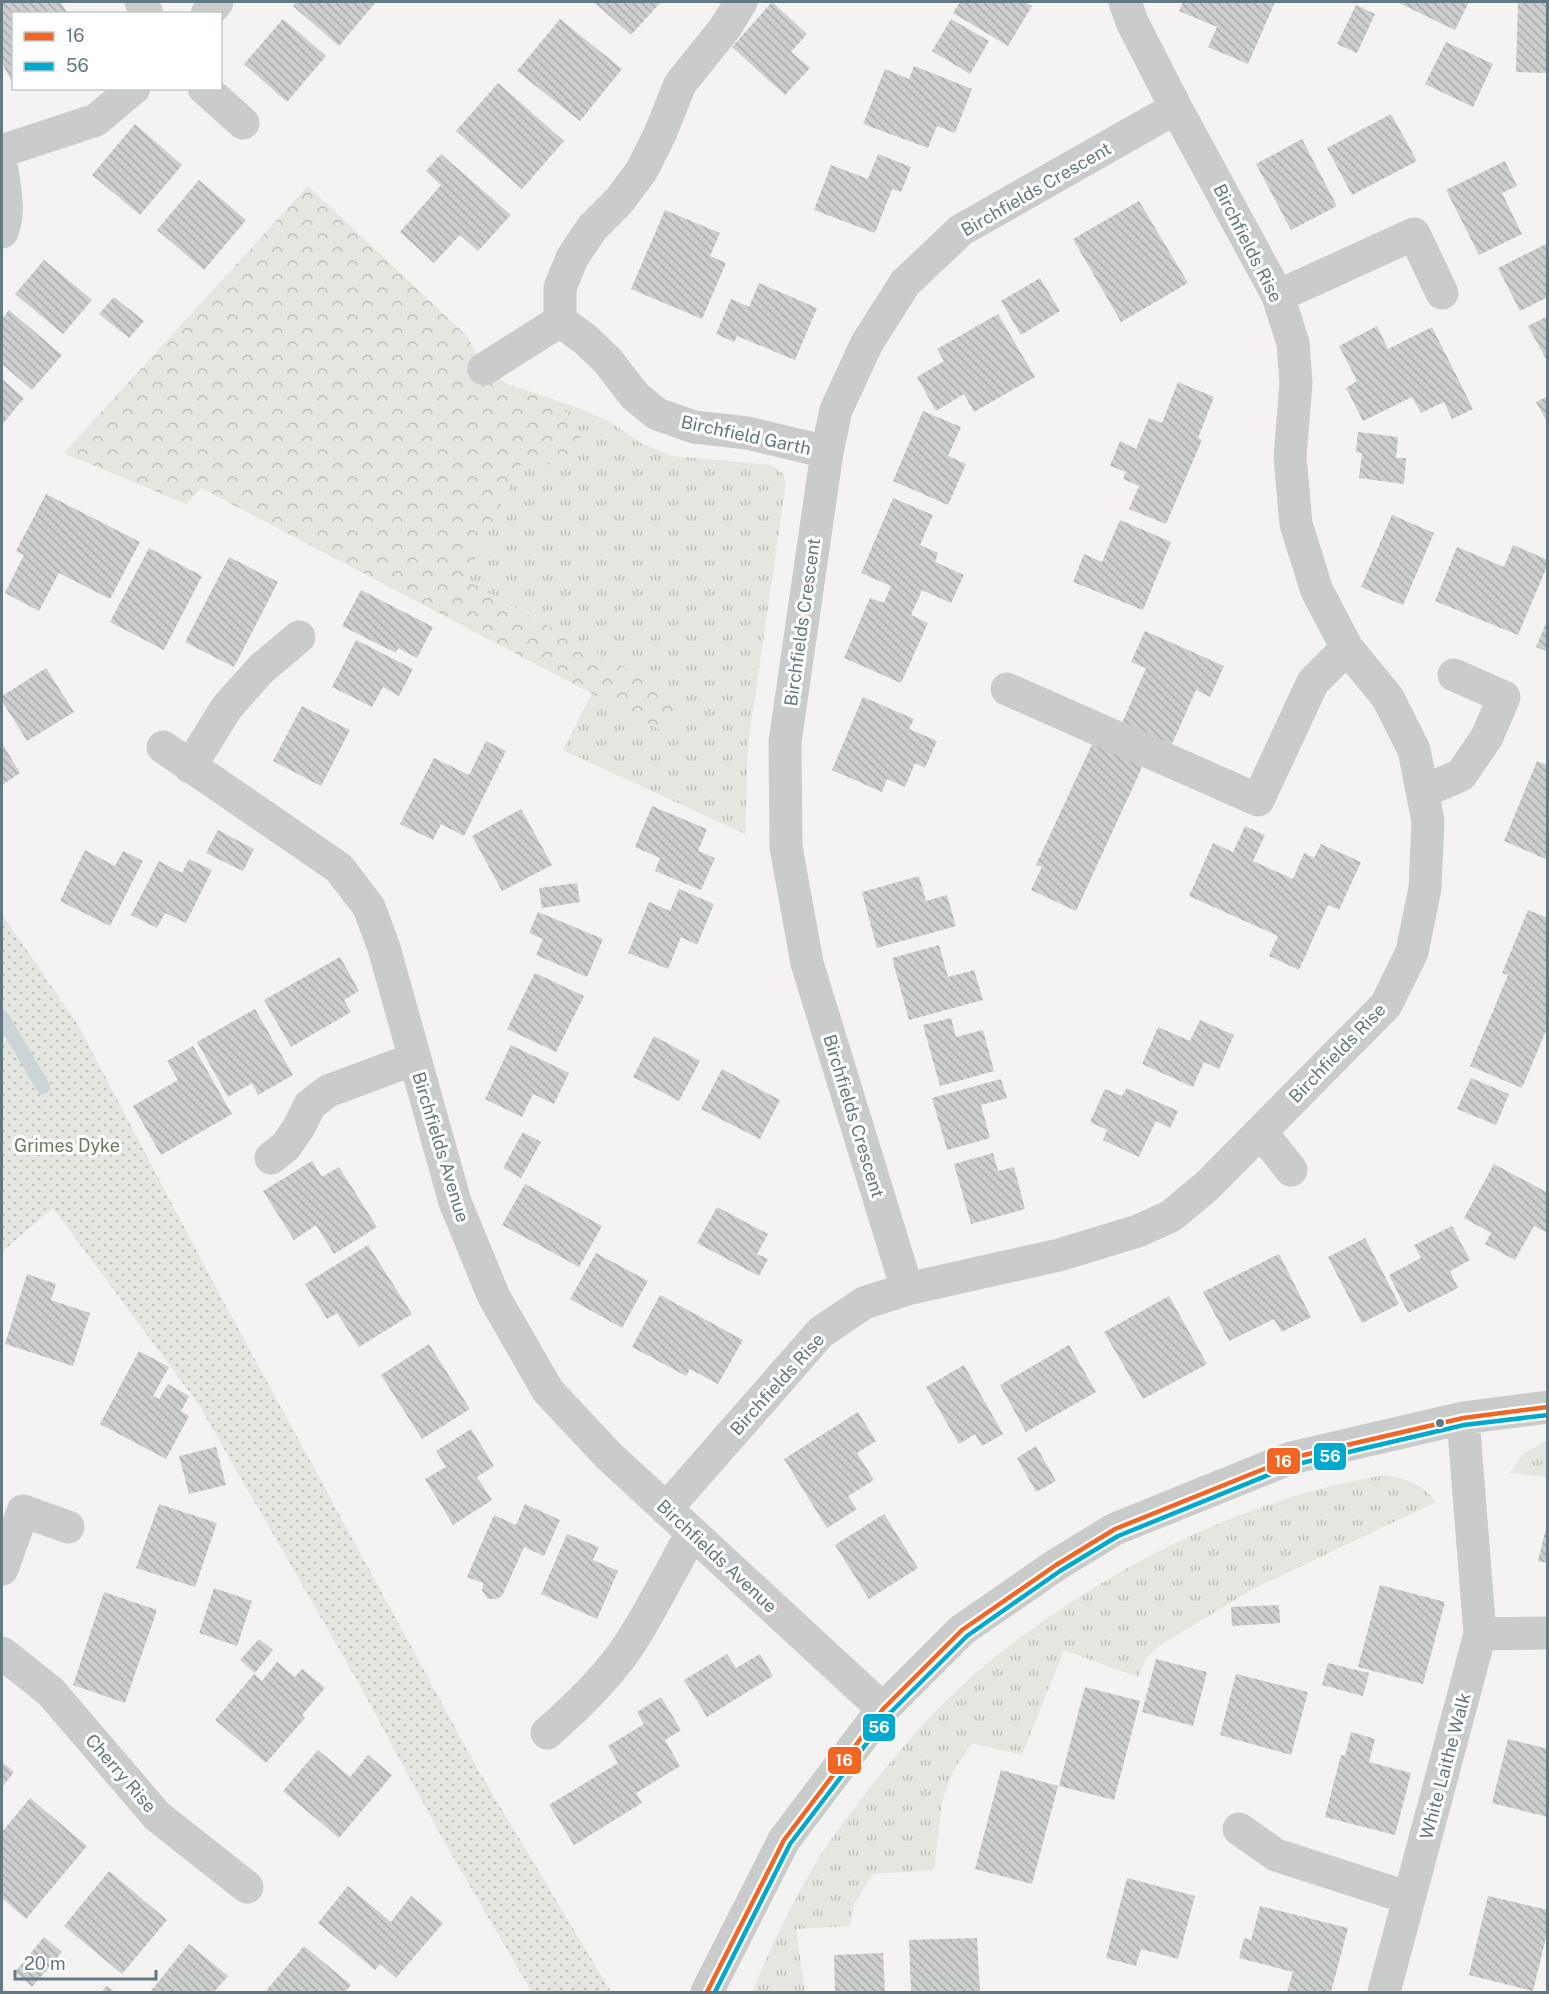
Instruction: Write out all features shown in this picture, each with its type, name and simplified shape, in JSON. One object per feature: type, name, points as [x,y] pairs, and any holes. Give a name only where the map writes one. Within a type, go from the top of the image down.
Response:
[{"type":"street","points":[[484,369],[560,321],[560,288],[572,258],[592,228],[619,201],[642,170],[660,134],[680,84],[724,28],[741,2]]},
{"type":"street","name":"Birchfields Rise","points":[[666,1509],[821,1332],[864,1303],[907,1289],[1059,1255],[1149,1226],[1171,1216],[1207,1186],[1386,1005],[1412,952],[1425,888],[1428,821],[1414,750],[1388,698],[1347,648],[1317,591],[1296,524],[1290,457],[1296,383],[1293,343],[1278,296],[1176,108],[1132,22],[1125,2]]},
{"type":"street","points":[[2,151],[96,120],[132,90]]},
{"type":"street","points":[[206,90],[243,123]]},
{"type":"street","name":"Birchfields Crescent","points":[[907,1289],[807,963],[786,847],[785,741],[827,452],[836,410],[867,343],[905,283],[962,230],[1176,108]]},
{"type":"street","points":[[2,170],[6,222],[2,232]]},
{"type":"street","points":[[1278,296],[1414,234],[1442,293]]},
{"type":"street","name":"Birchfield Garth","points":[[560,321],[600,353],[635,396],[657,414],[694,428],[747,433],[827,452]]},
{"type":"street","points":[[190,767],[227,707],[262,668],[299,638]]},
{"type":"street","points":[[1007,689],[1258,800],[1313,682],[1347,648]]},
{"type":"street","points":[[1422,792],[1461,775],[1487,737],[1504,696],[1454,675]]},
{"type":"street","name":"Birchfields Avenue","points":[[162,747],[339,868],[369,908],[384,948],[455,1202],[494,1297],[548,1391],[608,1455],[883,1708]]},
{"type":"street","points":[[271,1158],[286,1146],[310,1105],[328,1091],[414,1059]]},
{"type":"street","points":[[1261,1132],[1291,1170]]},
{"type":"street","points":[[707,1992],[784,1840],[883,1708],[962,1630],[1056,1565],[1115,1529],[1291,1458],[1463,1418],[1548,1407]]},
{"type":"street","name":"White Laithe Walk","points":[[1384,1992],[1480,1634],[1463,1418]]},
{"type":"street","points":[[2,1569],[23,1511],[68,1527]]},
{"type":"street","points":[[547,1733],[607,1674],[631,1642],[692,1533]]},
{"type":"street","points":[[1480,1634],[1548,1633]]},
{"type":"street","name":"Cherry Rise","points":[[2,1653],[51,1692],[158,1816],[247,1887]]},
{"type":"street","points":[[1239,1829],[1276,1855],[1409,1898]]},
{"type":"green space","points":[[308,186],[467,336],[484,369],[509,385],[550,398],[577,423],[583,449],[565,470],[525,455],[465,580],[685,701],[667,733],[201,488],[186,504],[64,453]]},
{"type":"green space","points":[[550,398],[610,422],[641,443],[672,456],[772,465],[783,474],[786,484],[748,744],[745,834],[563,750],[592,693],[667,733],[685,701],[465,580],[525,455],[565,470],[577,423]]},
{"type":"green space","name":"Grimes Dyke","points":[[2,914],[78,1025],[213,1282],[476,1766],[611,1992],[532,1992],[442,1838],[359,1684],[199,1405],[53,1208],[2,1252]]},
{"type":"green space","points":[[1547,1440],[1547,1477],[1510,1473],[1523,1454]]},
{"type":"green space","points":[[1386,1475],[1414,1483],[1425,1490],[1436,1502],[1251,1590],[1159,1646],[1146,1658],[1138,1677],[1064,1650],[1022,1755],[972,1743],[953,1771],[942,1802],[934,1870],[873,1874],[854,1904],[850,1926],[796,1929],[805,1992],[752,1992],[797,1897],[836,1832],[907,1742],[958,1689],[995,1657],[1084,1594],[1179,1541],[1229,1519],[1280,1501],[1333,1486]]},
{"type":"building","points":[[61,2],[67,12],[12,12],[12,82],[2,63],[2,3]]},
{"type":"building","points":[[296,2],[375,3],[339,46],[293,6]]},
{"type":"building","points":[[594,2],[661,2],[631,35]]},
{"type":"building","points":[[772,2],[807,34],[791,52],[810,68],[785,95],[732,47]]},
{"type":"building","points":[[960,2],[1025,2],[1032,6],[1008,46],[953,13]]},
{"type":"building","points":[[1183,2],[1275,2],[1248,64],[1208,47],[1217,27],[1179,11]]},
{"type":"building","points":[[1397,2],[1469,2],[1455,30]]},
{"type":"building","points":[[1518,2],[1548,2],[1548,73],[1516,72]]},
{"type":"building","points":[[1356,5],[1375,14],[1357,53],[1337,44]]},
{"type":"building","points":[[283,19],[326,56],[287,102],[244,64]]},
{"type":"building","points":[[560,19],[622,69],[580,121],[517,71]]},
{"type":"building","points":[[951,19],[989,41],[970,74],[932,51]]},
{"type":"building","points":[[1446,42],[1493,64],[1473,107],[1425,84]]},
{"type":"building","points":[[914,66],[972,89],[955,133],[937,126],[928,148],[863,124],[885,69],[909,79]]},
{"type":"building","points":[[498,83],[564,141],[522,189],[456,131]]},
{"type":"building","points":[[1391,114],[1417,161],[1352,195],[1327,148]]},
{"type":"building","points":[[135,124],[182,165],[140,215],[92,175]]},
{"type":"building","points":[[1302,139],[1337,206],[1291,230],[1256,164]]},
{"type":"building","points":[[441,154],[511,215],[478,251],[460,235],[434,263],[400,232],[441,185],[426,171]]},
{"type":"building","points":[[878,154],[911,167],[901,192],[892,189],[875,233],[814,210],[831,165],[868,179]]},
{"type":"building","points":[[1505,161],[1517,186],[1502,193],[1522,234],[1479,255],[1446,190]]},
{"type":"building","points":[[199,180],[246,220],[204,270],[157,230]]},
{"type":"building","points":[[1139,201],[1188,283],[1121,322],[1073,239]]},
{"type":"building","points":[[665,210],[720,233],[710,256],[726,263],[702,319],[631,289]]},
{"type":"building","points":[[1548,243],[1548,297],[1520,311],[1498,268]]},
{"type":"building","points":[[44,260],[92,300],[63,334],[15,294]]},
{"type":"building","points":[[1040,278],[1060,311],[1021,335],[1001,301]]},
{"type":"building","points":[[759,283],[817,308],[795,360],[737,336],[734,342],[716,334],[731,299],[749,307]]},
{"type":"building","points":[[114,297],[144,321],[129,338],[99,314]]},
{"type":"building","points":[[9,310],[62,355],[32,390],[2,364],[2,319]]},
{"type":"building","points":[[998,314],[1035,377],[974,412],[964,394],[936,411],[917,377],[944,361],[937,349]]},
{"type":"building","points":[[1548,316],[1548,363],[1528,326]]},
{"type":"building","points":[[1377,326],[1388,349],[1432,327],[1473,409],[1452,419],[1444,402],[1421,413],[1412,397],[1363,421],[1346,388],[1357,381],[1339,346]]},
{"type":"building","points":[[2,379],[24,398],[2,425]]},
{"type":"building","points":[[1178,382],[1214,397],[1198,438],[1202,440],[1166,524],[1129,509],[1139,486],[1123,479],[1126,472],[1110,466],[1120,441],[1136,449],[1149,418],[1162,423]]},
{"type":"building","points":[[1548,396],[1548,424],[1536,402]]},
{"type":"building","points":[[923,411],[961,427],[948,456],[966,464],[948,505],[893,481]]},
{"type":"building","points":[[1358,432],[1398,437],[1396,458],[1406,458],[1404,484],[1359,478],[1362,453],[1356,452]]},
{"type":"building","points":[[46,494],[140,542],[110,599],[59,573],[39,611],[5,593],[24,555],[16,551]]},
{"type":"building","points":[[893,498],[933,515],[920,545],[938,553],[935,562],[964,575],[951,603],[922,590],[911,615],[928,623],[901,683],[844,658],[870,598],[884,603],[891,586],[861,573]]},
{"type":"building","points":[[1392,515],[1434,533],[1403,605],[1361,587]]},
{"type":"building","points":[[1120,520],[1171,542],[1143,610],[1073,582],[1084,554],[1102,562]]},
{"type":"building","points":[[1513,545],[1548,560],[1518,635],[1435,601],[1457,547],[1504,567]]},
{"type":"building","points":[[149,548],[202,576],[164,650],[110,622]]},
{"type":"building","points":[[229,557],[278,582],[234,667],[185,642]]},
{"type":"building","points":[[361,590],[433,627],[417,658],[398,648],[396,653],[342,626]]},
{"type":"building","points":[[1548,621],[1548,652],[1536,647]]},
{"type":"building","points":[[1145,631],[1224,666],[1210,697],[1196,690],[1169,751],[1119,730],[1146,668],[1131,662]]},
{"type":"building","points":[[356,640],[413,669],[399,696],[383,687],[372,707],[332,687]]},
{"type":"building","points":[[46,668],[74,712],[27,741],[2,701],[2,696]]},
{"type":"building","points":[[863,697],[914,719],[909,729],[937,741],[925,768],[915,763],[905,787],[887,779],[882,792],[832,770]]},
{"type":"building","points":[[302,706],[350,730],[321,786],[273,761]]},
{"type":"building","points":[[1094,740],[1144,763],[1076,911],[1031,890],[1042,867],[1036,865]]},
{"type":"building","points":[[486,741],[506,751],[464,836],[441,824],[433,840],[400,824],[434,758],[469,775]]},
{"type":"building","points":[[2,743],[20,773],[2,785]]},
{"type":"building","points":[[1537,761],[1548,765],[1548,860],[1504,841]]},
{"type":"building","points":[[652,806],[707,829],[698,851],[715,858],[701,890],[655,871],[660,858],[635,847]]},
{"type":"building","points":[[521,809],[552,865],[502,891],[472,836]]},
{"type":"building","points":[[1245,826],[1265,835],[1253,861],[1293,879],[1304,853],[1314,858],[1321,844],[1361,862],[1339,910],[1328,905],[1299,970],[1269,956],[1278,936],[1189,896],[1213,843],[1233,852]]},
{"type":"building","points":[[218,830],[254,849],[243,871],[206,853]]},
{"type":"building","points":[[85,850],[115,866],[123,851],[143,861],[110,926],[60,901]]},
{"type":"building","points":[[189,859],[212,870],[186,923],[165,913],[157,928],[131,915],[159,861],[182,873]]},
{"type":"building","points":[[919,876],[926,901],[947,895],[956,926],[877,948],[862,892]]},
{"type":"building","points":[[577,883],[580,902],[542,908],[539,888]]},
{"type":"building","points":[[679,889],[714,904],[697,945],[681,937],[668,969],[628,953],[649,902],[670,911]]},
{"type":"building","points":[[1528,910],[1548,918],[1548,1026],[1522,1088],[1470,1066],[1508,975],[1502,973]]},
{"type":"building","points":[[538,912],[603,939],[587,977],[536,955],[543,939],[529,933]]},
{"type":"building","points":[[939,945],[948,977],[974,970],[983,1000],[909,1020],[892,958]]},
{"type":"building","points":[[340,957],[359,991],[344,1000],[351,1012],[291,1047],[264,1000]]},
{"type":"building","points":[[535,973],[584,996],[556,1052],[507,1029]]},
{"type":"building","points":[[255,1009],[293,1075],[258,1095],[252,1083],[228,1097],[197,1042]]},
{"type":"building","points":[[951,1018],[956,1037],[983,1030],[994,1071],[940,1086],[923,1025]]},
{"type":"building","points":[[1200,1020],[1234,1035],[1219,1069],[1204,1062],[1193,1087],[1142,1064],[1158,1027],[1190,1041]]},
{"type":"building","points":[[654,1036],[700,1061],[679,1101],[633,1077]]},
{"type":"building","points":[[511,1045],[569,1073],[554,1104],[533,1094],[522,1117],[485,1099]]},
{"type":"building","points":[[193,1046],[232,1114],[161,1155],[133,1106],[178,1080],[167,1061]]},
{"type":"building","points":[[722,1069],[780,1100],[760,1139],[701,1109]]},
{"type":"building","points":[[1471,1078],[1509,1094],[1496,1125],[1457,1109]]},
{"type":"building","points":[[1001,1079],[1007,1098],[981,1105],[990,1138],[947,1150],[932,1098]]},
{"type":"building","points":[[1127,1088],[1178,1111],[1170,1128],[1156,1121],[1139,1157],[1103,1140],[1107,1130],[1090,1122],[1105,1089],[1122,1096]]},
{"type":"building","points":[[523,1132],[541,1142],[521,1178],[503,1168]]},
{"type":"building","points":[[993,1153],[998,1171],[1014,1167],[1025,1209],[971,1224],[954,1164]]},
{"type":"building","points":[[312,1161],[322,1177],[339,1167],[377,1227],[334,1254],[316,1225],[294,1240],[263,1191]]},
{"type":"building","points":[[1494,1164],[1548,1193],[1548,1233],[1534,1226],[1515,1260],[1485,1244],[1491,1233],[1464,1218]]},
{"type":"building","points":[[525,1184],[602,1226],[579,1267],[502,1225]]},
{"type":"building","points":[[717,1207],[768,1234],[757,1254],[768,1259],[759,1276],[697,1243]]},
{"type":"building","points":[[1452,1226],[1470,1260],[1450,1271],[1458,1288],[1408,1313],[1389,1275],[1421,1258],[1414,1245]]},
{"type":"building","points":[[1365,1238],[1399,1304],[1362,1323],[1328,1257]]},
{"type":"building","points":[[368,1245],[412,1314],[359,1347],[337,1313],[327,1319],[305,1284]]},
{"type":"building","points":[[596,1253],[648,1281],[622,1328],[570,1299]]},
{"type":"building","points":[[1279,1254],[1311,1317],[1282,1332],[1274,1319],[1229,1341],[1203,1292]]},
{"type":"building","points":[[27,1274],[56,1284],[51,1300],[90,1313],[73,1366],[5,1344]]},
{"type":"building","points":[[660,1295],[743,1340],[718,1384],[690,1369],[686,1376],[632,1347]]},
{"type":"building","points":[[1169,1296],[1207,1364],[1143,1399],[1104,1332]]},
{"type":"building","points":[[429,1344],[470,1409],[422,1439],[381,1375]]},
{"type":"building","points":[[1069,1345],[1096,1392],[1026,1432],[1000,1385]]},
{"type":"building","points":[[139,1351],[169,1367],[153,1396],[159,1399],[168,1384],[189,1396],[181,1411],[189,1416],[166,1459],[100,1424]]},
{"type":"building","points":[[964,1365],[1003,1434],[982,1446],[975,1434],[959,1444],[926,1387]]},
{"type":"building","points":[[858,1412],[876,1441],[857,1453],[874,1480],[848,1496],[857,1509],[827,1528],[784,1459]]},
{"type":"building","points":[[471,1429],[494,1466],[477,1477],[492,1500],[453,1525],[425,1479],[446,1467],[436,1451]]},
{"type":"building","points":[[1036,1446],[1056,1481],[1036,1492],[1017,1458]]},
{"type":"building","points":[[216,1447],[226,1485],[189,1494],[179,1456]]},
{"type":"building","points":[[159,1504],[217,1523],[195,1587],[136,1568]]},
{"type":"building","points":[[525,1504],[560,1520],[544,1556],[524,1547],[502,1596],[488,1599],[482,1591],[483,1583],[467,1577],[494,1515],[516,1525]]},
{"type":"building","points":[[884,1514],[918,1568],[869,1599],[835,1545]]},
{"type":"building","points":[[1548,1524],[1548,1563],[1538,1561]]},
{"type":"building","points":[[567,1534],[599,1547],[593,1560],[618,1571],[597,1619],[541,1594]]},
{"type":"building","points":[[1380,1585],[1445,1602],[1423,1684],[1358,1667]]},
{"type":"building","points":[[214,1588],[252,1601],[237,1646],[199,1633]]},
{"type":"building","points":[[104,1592],[157,1610],[125,1703],[73,1685]]},
{"type":"building","points":[[1279,1605],[1280,1623],[1232,1626],[1231,1607]]},
{"type":"building","points":[[259,1639],[273,1650],[255,1673],[240,1660]]},
{"type":"building","points":[[727,1654],[736,1668],[760,1654],[773,1676],[707,1717],[684,1680]]},
{"type":"building","points":[[1156,1659],[1207,1672],[1193,1726],[1142,1712]]},
{"type":"building","points":[[277,1662],[295,1677],[302,1669],[325,1688],[302,1715],[305,1718],[266,1763],[215,1720],[254,1674],[262,1681]]},
{"type":"building","points":[[1328,1663],[1369,1673],[1363,1696],[1322,1685]]},
{"type":"building","points":[[1236,1674],[1308,1692],[1291,1755],[1220,1735]]},
{"type":"building","points":[[1085,1687],[1140,1701],[1114,1800],[1059,1786]]},
{"type":"building","points":[[661,1697],[681,1730],[665,1740],[680,1766],[636,1793],[642,1803],[574,1845],[549,1805],[618,1763],[608,1746],[644,1724],[637,1712]]},
{"type":"building","points":[[1351,1732],[1375,1739],[1369,1762],[1411,1773],[1395,1835],[1325,1817],[1341,1755],[1345,1756]]},
{"type":"building","points":[[1508,1739],[1548,1749],[1548,1817],[1492,1803]]},
{"type":"building","points":[[318,1750],[350,1777],[368,1755],[392,1775],[339,1838],[283,1791]]},
{"type":"building","points":[[2,1762],[14,1772],[2,1787]]},
{"type":"building","points":[[1001,1770],[1058,1786],[1032,1884],[975,1869]]},
{"type":"building","points":[[30,1798],[87,1846],[26,1919],[2,1898],[2,1832]]},
{"type":"building","points":[[109,1871],[167,1920],[122,1974],[64,1926]]},
{"type":"building","points":[[1127,1878],[1195,1896],[1178,1959],[1141,1949],[1136,1966],[1106,1958]]},
{"type":"building","points":[[348,1886],[391,1922],[411,1896],[443,1923],[396,1978],[380,1964],[375,1970],[318,1923]]},
{"type":"building","points":[[1488,1896],[1548,1910],[1548,1929],[1533,1991],[1469,1975]]},
{"type":"building","points":[[1260,1906],[1348,1928],[1331,1992],[1287,1992],[1293,1972],[1239,1958],[1244,1938],[1251,1940]]},
{"type":"building","points":[[44,1937],[62,1952],[32,1987],[15,1972]]},
{"type":"building","points":[[977,1938],[980,1992],[911,1992],[909,1940]]},
{"type":"building","points":[[189,1944],[228,1976],[214,1992],[150,1992]]},
{"type":"building","points":[[304,1946],[351,1985],[345,1992],[265,1992]]},
{"type":"building","points":[[883,1953],[885,1992],[835,1992],[834,1955]]},
{"type":"building","points":[[107,1986],[115,1992],[101,1992]]},
{"type":"waterway","name":"Grimes Dyke","points":[[2,1017],[43,1087]]},
{"type":"transit line","name":"16","points":[[707,1992],[784,1840],[883,1709],[962,1630],[1056,1565],[1115,1529],[1291,1458],[1463,1418],[1548,1407]]},
{"type":"transit line","name":"56","points":[[715,1992],[790,1844],[889,1714],[967,1636],[1060,1571],[1118,1536],[1293,1465],[1464,1425],[1548,1415]]}]
